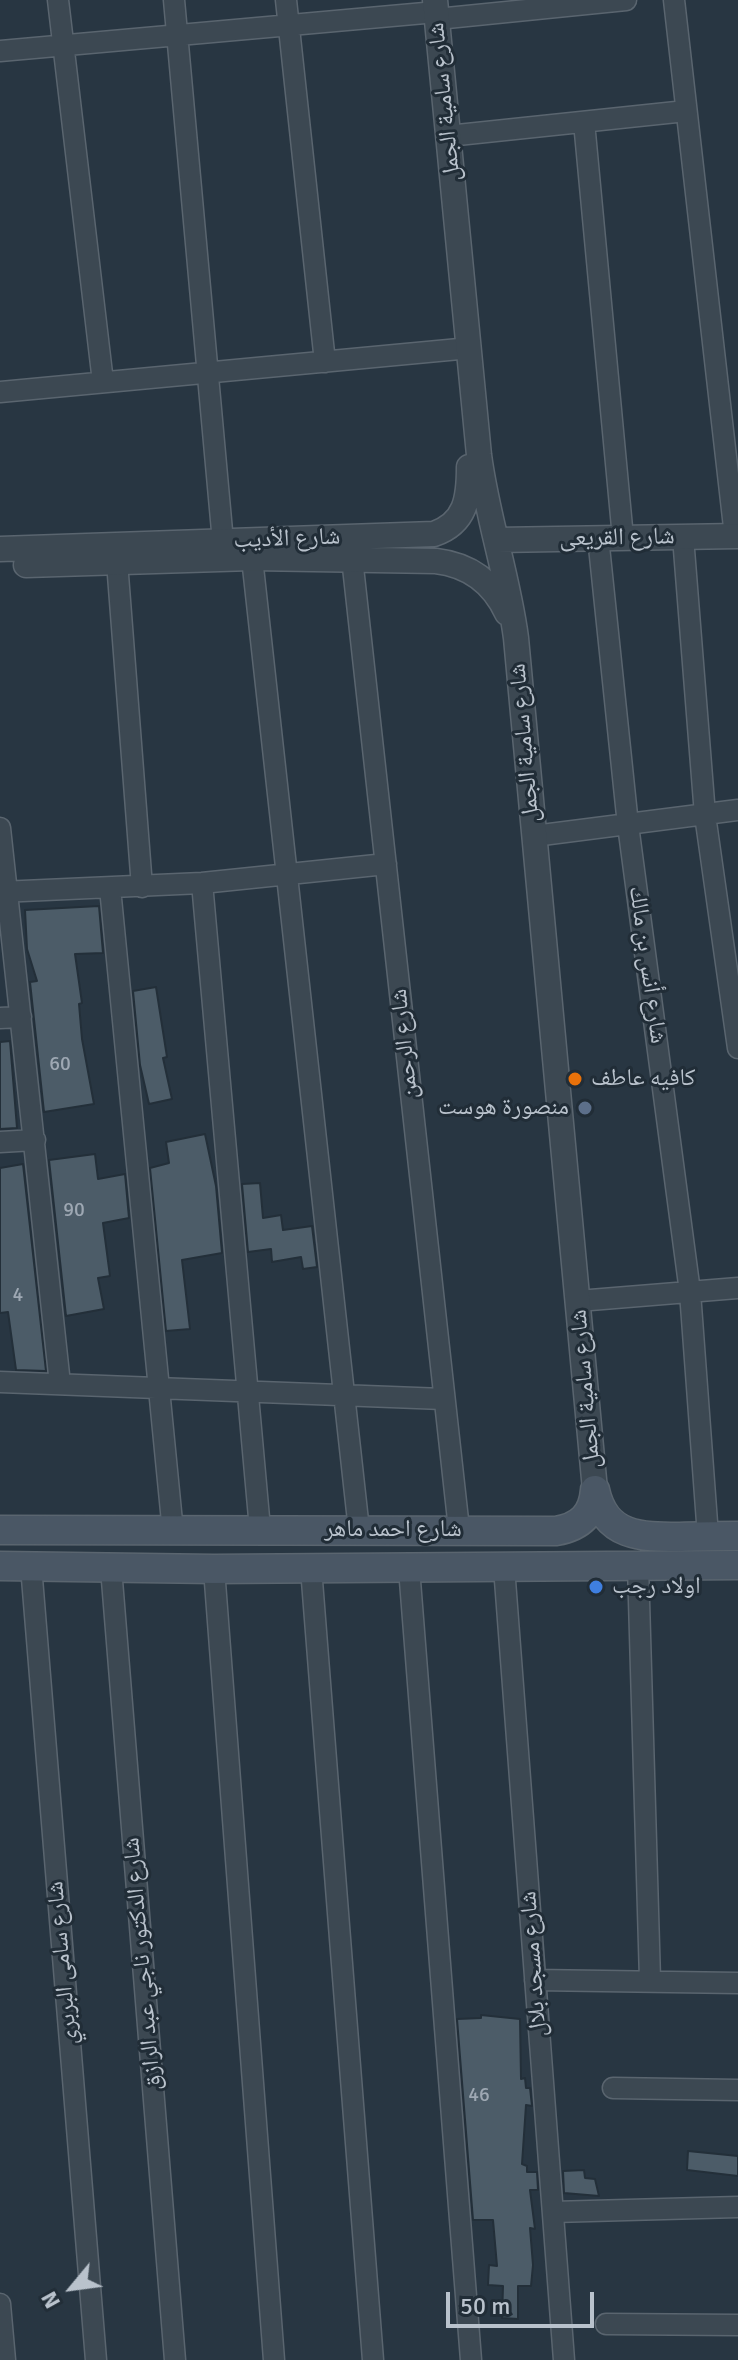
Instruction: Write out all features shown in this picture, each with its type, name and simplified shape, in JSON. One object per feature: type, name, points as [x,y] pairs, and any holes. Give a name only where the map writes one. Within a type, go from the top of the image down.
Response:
[{"type":"main road","points":[[595,1490],[606,1516],[631,1534],[738,1536]]},
{"type":"main road","points":[[556,1567],[556,1531],[577,1525],[584,1519],[594,1501],[595,1490]]},
{"type":"main road","name":"شارع احمد ماهر","points":[[0,1530],[556,1531]]},
{"type":"main road","name":"شارع احمد ماهر","points":[[0,1566],[214,1569],[738,1565]]},
{"type":"street","points":[[58,0],[103,382]]},
{"type":"street","points":[[174,0],[223,542]]},
{"type":"street","points":[[286,0],[325,362]]},
{"type":"street","points":[[0,51],[436,10],[626,0]]},
{"type":"street","points":[[674,0],[737,536]]},
{"type":"street","name":"شارع سامية الجمل","points":[[436,10],[482,482],[508,586],[516,638],[595,1490]]},
{"type":"street","points":[[448,136],[686,111]]},
{"type":"street","points":[[584,122],[623,538]]},
{"type":"street","points":[[0,392],[470,348]]},
{"type":"street","name":"شارع الأديب","points":[[0,549],[434,534],[459,518],[468,499],[470,434],[476,411]]},
{"type":"street","name":"شارع القريعى","points":[[497,540],[737,536]]},
{"type":"street","name":"شارع أنس بن مالك","points":[[598,537],[628,825],[690,1292],[708,1536]]},
{"type":"street","points":[[683,537],[705,815],[738,1048]]},
{"type":"street","points":[[252,558],[359,1530]]},
{"type":"street","name":"شارع الأديب","points":[[0,566],[252,558],[436,561],[463,567],[484,580],[506,610],[516,638]]},
{"type":"street","name":"شارع الرحمن","points":[[352,558],[459,1529]]},
{"type":"street","points":[[117,562],[142,887]]},
{"type":"street","points":[[534,836],[738,810]]},
{"type":"street","points":[[0,828],[3,892],[21,1017],[60,1384]]},
{"type":"street","points":[[3,892],[202,883],[386,864]]},
{"type":"street","points":[[202,883],[260,1529]]},
{"type":"street","points":[[110,888],[173,1532]]},
{"type":"street","points":[[0,1018],[21,1017]]},
{"type":"street","points":[[0,1142],[35,1140]]},
{"type":"street","points":[[578,1301],[738,1288]]},
{"type":"street","points":[[0,1382],[443,1399]]},
{"type":"street","name":"شارع سامى البربري","points":[[31,1566],[96,2360]]},
{"type":"street","points":[[638,1566],[650,1980]]},
{"type":"street","name":"شارع مسجد بلال","points":[[504,1567],[564,2360]]},
{"type":"street","name":"شارع الدكتور ناجي عبد الرازق","points":[[111,1568],[175,2360]]},
{"type":"street","points":[[311,1568],[373,2360]]},
{"type":"street","points":[[409,1568],[471,2360]]},
{"type":"street","points":[[214,1569],[274,2360]]},
{"type":"street","points":[[535,1980],[738,1983]]},
{"type":"street","points":[[613,2088],[738,2090]]},
{"type":"street","points":[[553,2212],[738,2207]]},
{"type":"street","points":[[0,2304],[5,2360]]},
{"type":"street","points":[[606,2324],[738,2325]]},
{"type":"building","points":[[99,906],[103,953],[75,954],[82,1003],[79,1004],[82,1039],[94,1104],[44,1112],[30,982],[37,981],[27,949],[25,910]]},
{"type":"building","points":[[156,987],[167,1057],[163,1058],[172,1099],[149,1104],[140,1065],[133,991]]},
{"type":"building","points":[[10,1041],[17,1128],[0,1129],[0,1042]]},
{"type":"building","points":[[205,1134],[216,1186],[222,1253],[182,1260],[190,1329],[166,1331],[150,1168],[169,1163],[166,1142]]},
{"type":"building","points":[[95,1154],[98,1179],[125,1174],[129,1218],[103,1223],[110,1276],[98,1278],[104,1309],[66,1316],[49,1160]]},
{"type":"building","points":[[23,1164],[46,1371],[16,1370],[8,1312],[0,1313],[0,1168]]},
{"type":"building","points":[[260,1183],[263,1218],[281,1215],[283,1230],[312,1226],[317,1267],[303,1269],[301,1257],[272,1262],[271,1249],[248,1252],[242,1184]]},
{"type":"building","points":[[481,2015],[520,2019],[521,2079],[525,2078],[526,2088],[530,2088],[532,2106],[526,2105],[522,2164],[527,2166],[527,2172],[537,2172],[538,2190],[530,2190],[535,2229],[530,2228],[533,2265],[531,2286],[518,2286],[518,2319],[502,2318],[503,2286],[488,2285],[489,2265],[497,2266],[493,2220],[473,2220],[457,2019],[481,2018]]},
{"type":"building","points":[[688,2151],[738,2156],[738,2176],[687,2170]]},
{"type":"building","points":[[584,2170],[585,2178],[595,2179],[599,2196],[564,2193],[563,2171]]},
{"type":"place","name":"كافيه عاطف","points":[[575,1079]]},
{"type":"place","name":"منصورة هوست","points":[[585,1108]]},
{"type":"place","name":"اولاد رجب","points":[[596,1587]]}]
